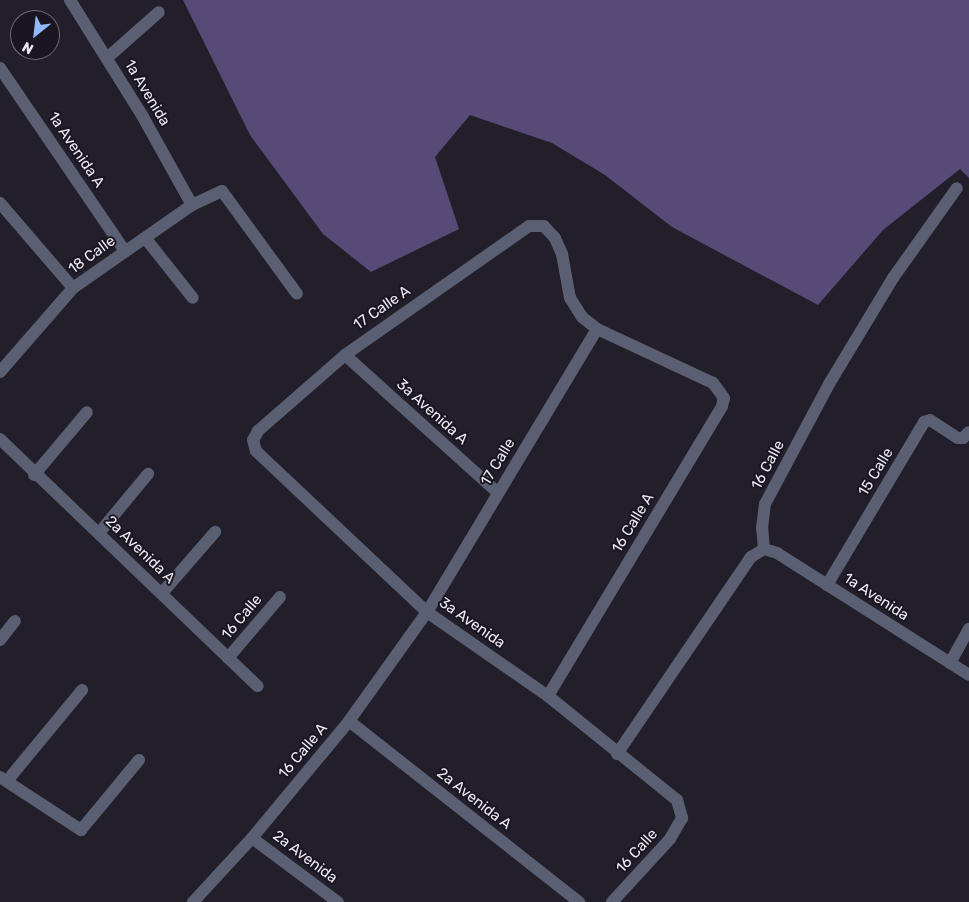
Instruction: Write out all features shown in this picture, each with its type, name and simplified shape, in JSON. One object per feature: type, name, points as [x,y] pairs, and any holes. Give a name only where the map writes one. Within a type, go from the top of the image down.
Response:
[{"type":"street","name":"1a Avenida","points":[[70,0],[107,58],[192,205]]},
{"type":"street","points":[[107,58],[159,12]]},
{"type":"street","name":"1a Avenida A","points":[[0,68],[125,251]]},
{"type":"street","name":"16 Calle","points":[[764,550],[762,528],[765,504],[829,384],[893,278],[958,188]]},
{"type":"street","name":"18 Calle","points":[[0,372],[73,288],[125,251],[146,239],[192,205],[224,192],[297,294]]},
{"type":"street","points":[[0,203],[73,288]]},
{"type":"street","name":"17 Calle A","points":[[253,440],[258,431],[345,354],[514,234],[529,226],[544,226],[555,238],[562,254],[570,298],[582,317],[597,329]]},
{"type":"street","points":[[146,239],[193,298]]},
{"type":"street","name":"16 Calle A","points":[[548,696],[722,406],[720,390],[713,383],[597,329]]},
{"type":"street","name":"17 Calle","points":[[427,612],[597,329]]},
{"type":"street","name":"3a Avenida A","points":[[345,354],[498,493]]},
{"type":"street","points":[[34,475],[87,412]]},
{"type":"street","name":"15 Calle","points":[[827,585],[924,422],[930,420],[958,438],[963,438],[969,432]]},
{"type":"street","name":"2a Avenida A","points":[[0,439],[34,475],[99,533],[258,686]]},
{"type":"street","name":"3a Avenida","points":[[253,440],[256,452],[427,612],[548,696],[617,754],[677,800],[682,818]]},
{"type":"street","points":[[99,533],[148,474]]},
{"type":"street","points":[[162,593],[215,532]]},
{"type":"street","name":"1a Avenida","points":[[764,550],[777,553],[969,675]]},
{"type":"street","points":[[617,754],[751,557],[764,550]]},
{"type":"street","name":"16 Calle","points":[[228,658],[280,597]]},
{"type":"street","name":"16 Calle A","points":[[193,902],[252,838],[349,722],[427,612]]},
{"type":"street","points":[[0,640],[15,621]]},
{"type":"street","points":[[950,664],[969,629]]},
{"type":"street","points":[[82,690],[3,779],[81,830],[139,760]]},
{"type":"street","name":"2a Avenida A","points":[[349,722],[579,902]]},
{"type":"street","name":"16 Calle","points":[[612,902],[670,839],[682,818]]},
{"type":"street","name":"2a Avenida","points":[[252,838],[338,902]]},
{"type":"shaded area","points":[[183,0],[969,0],[969,178],[960,169],[883,230],[818,305],[672,227],[605,175],[552,143],[470,115],[435,157],[459,229],[371,272],[323,234],[250,135]]}]
